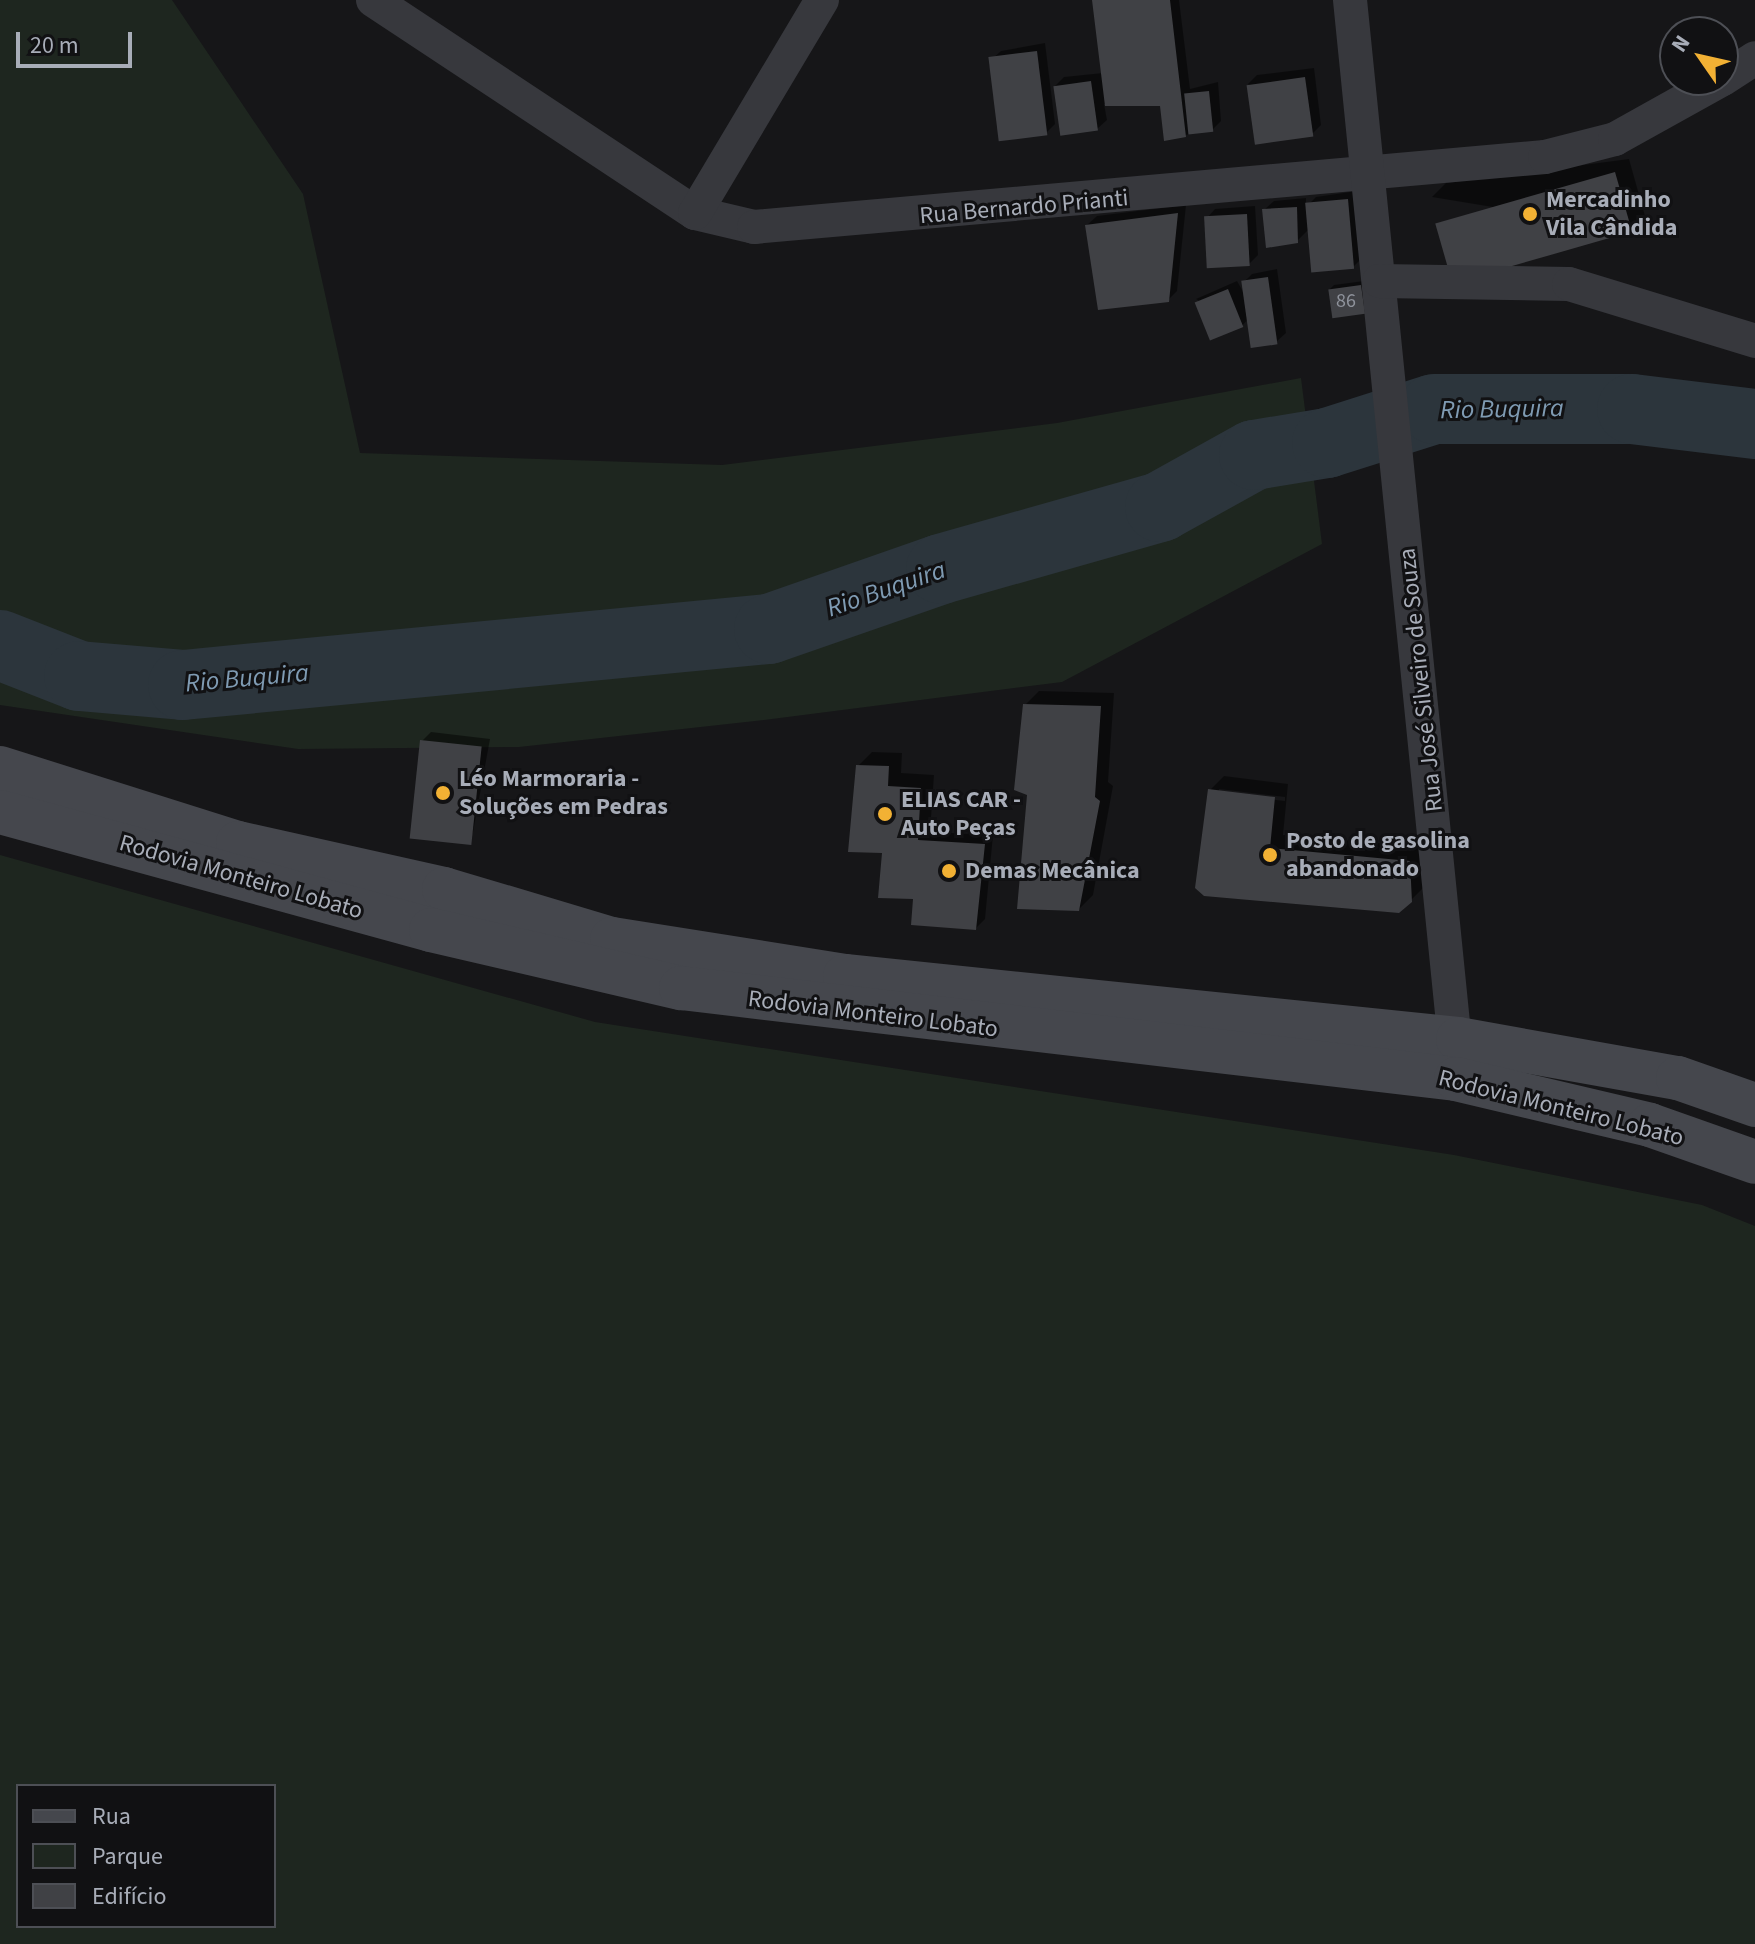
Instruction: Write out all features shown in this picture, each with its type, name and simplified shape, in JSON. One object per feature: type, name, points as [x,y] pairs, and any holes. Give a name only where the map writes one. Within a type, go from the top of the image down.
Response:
[{"type":"main road","name":"Rodovia Monteiro Lobato","points":[[0,768],[238,843],[479,902],[612,939],[845,976],[1457,1059],[1755,1162]]},
{"type":"main road","name":"Rodovia Monteiro Lobato","points":[[0,812],[431,930],[681,988],[1678,1078],[1755,1105]]},
{"type":"street","name":"Rua Bernardo Prianti","points":[[375,0],[695,213],[754,227],[815,227],[1545,157],[1615,139],[1692,96]]},
{"type":"street","points":[[695,213],[822,0]]},
{"type":"street","points":[[1350,0],[1372,174],[1379,281],[1569,284],[1755,341]]},
{"type":"street","name":"Rua José Silveiro de Souza","points":[[1379,281],[1457,1059]]},
{"type":"green space","points":[[0,0],[172,0],[303,194],[360,453],[722,465],[1057,423],[1301,378],[1322,544],[1062,682],[764,720],[519,747],[298,749],[0,705]]},
{"type":"green space","points":[[0,855],[595,1022],[1454,1155],[1702,1205],[1755,1226],[1755,1944],[0,1944]]},
{"type":"building","points":[[1092,0],[1170,0],[1186,137],[1164,141],[1160,106],[1105,106]]},
{"type":"building","points":[[1037,51],[1047,135],[999,141],[988,57]]},
{"type":"building","points":[[1305,77],[1313,136],[1255,145],[1247,85]]},
{"type":"building","points":[[1091,81],[1098,131],[1060,136],[1053,86]]},
{"type":"building","points":[[1209,91],[1213,132],[1188,134],[1184,94]]},
{"type":"building","name":"Mercadinho Vila Cândida","points":[[1615,172],[1632,232],[1452,283],[1435,224]]},
{"type":"building","points":[[1348,199],[1354,269],[1311,272],[1305,203]]},
{"type":"building","points":[[1297,207],[1298,243],[1266,248],[1262,209]]},
{"type":"building","points":[[1178,213],[1169,302],[1098,310],[1085,225]]},
{"type":"building","points":[[1247,214],[1250,266],[1207,268],[1204,216]]},
{"type":"building","points":[[1268,277],[1277,344],[1251,348],[1241,281]]},
{"type":"building","points":[[1361,285],[1365,314],[1332,318],[1328,290]]},
{"type":"building","points":[[1228,289],[1243,327],[1210,341],[1195,302]]},
{"type":"building","points":[[1023,704],[1101,706],[1095,797],[1100,801],[1079,911],[1017,909],[1027,795],[1014,790]]},
{"type":"building","name":"Léo Marmoraria - Soluções em Pedras","points":[[420,740],[482,746],[471,845],[410,838]]},
{"type":"building","points":[[856,765],[889,766],[888,786],[921,788],[918,840],[985,844],[976,930],[911,925],[913,899],[878,898],[882,853],[848,852]]},
{"type":"building","name":"Posto de gasolina abandonado","points":[[1208,789],[1275,797],[1270,848],[1410,861],[1412,902],[1399,913],[1204,896],[1195,888]]},
{"type":"waterway","name":"Rio Buquira","points":[[0,645],[79,676],[183,685],[769,629],[941,569],[1160,507],[1254,455],[1327,443],[1434,409],[1632,409],[1755,424]]},
{"type":"place","name":"Mercadinho Vila Cândida","points":[[1530,214]]},
{"type":"place","name":"Léo Marmoraria - Soluções em Pedras","points":[[443,793]]},
{"type":"place","name":"ELIAS CAR - Auto Peças","points":[[885,814]]},
{"type":"place","name":"Posto de gasolina abandonado","points":[[1270,855]]},
{"type":"place","name":"Demas Mecânica","points":[[949,871]]}]
